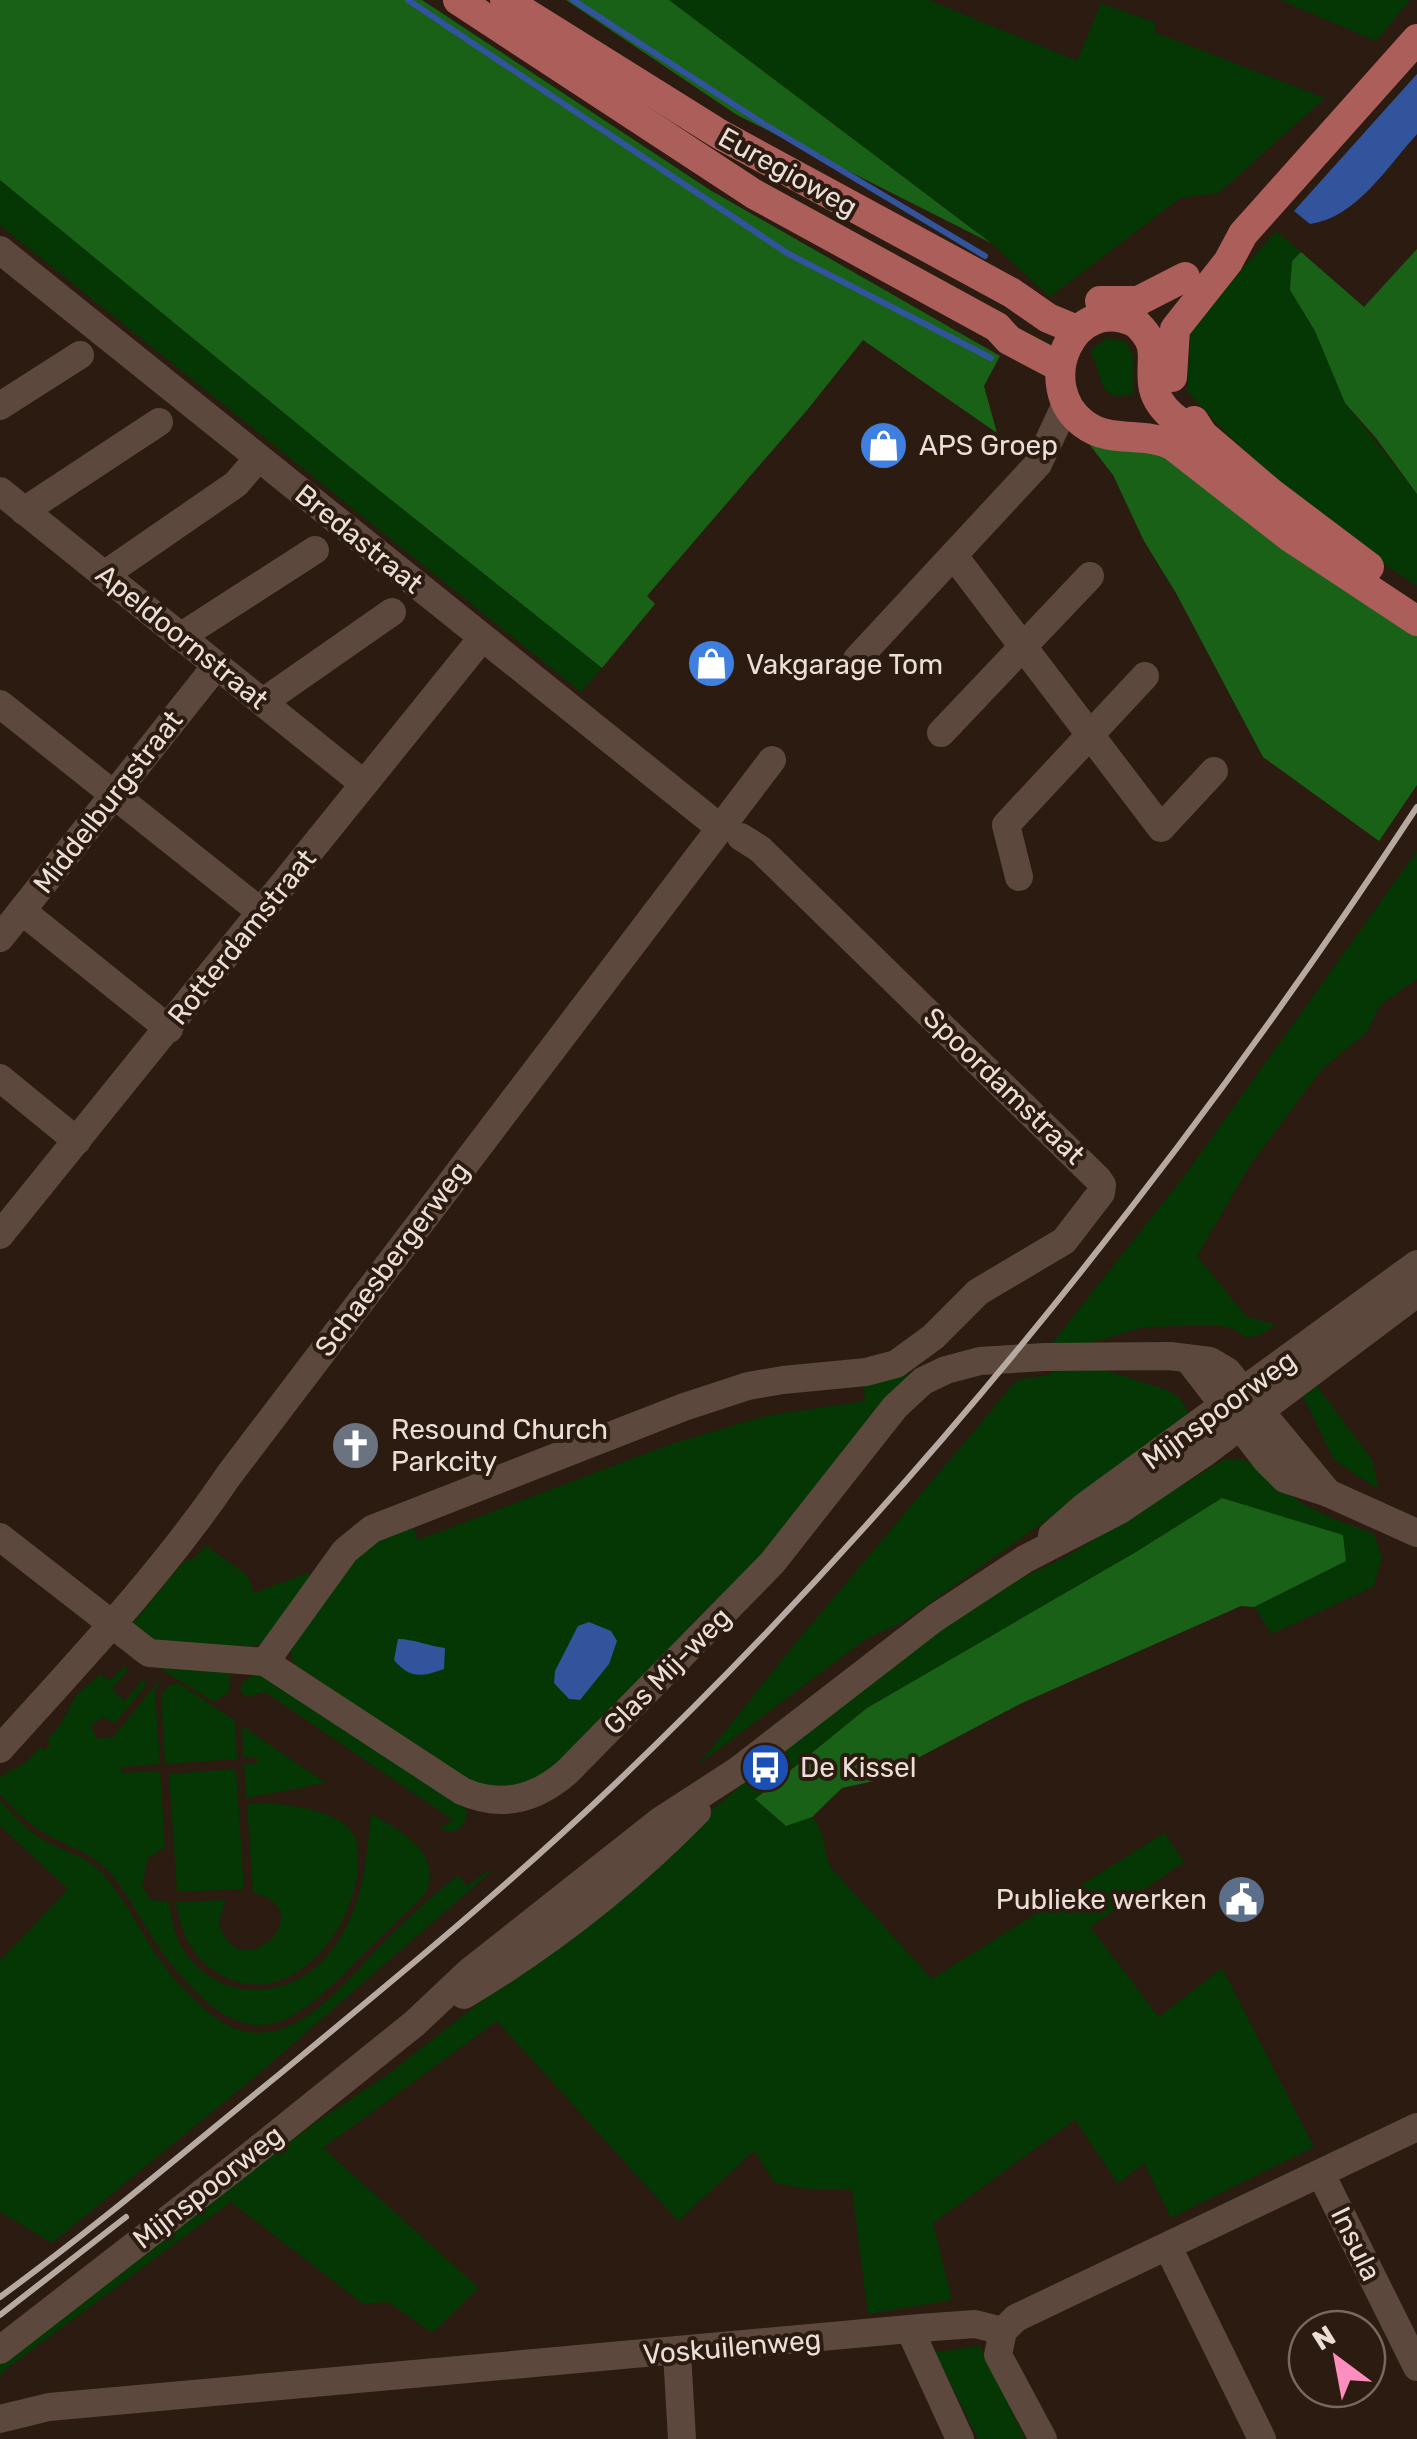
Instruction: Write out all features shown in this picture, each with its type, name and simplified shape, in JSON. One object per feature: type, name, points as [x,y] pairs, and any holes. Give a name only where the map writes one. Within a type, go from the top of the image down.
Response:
[{"type":"main road","name":"Euregioweg","points":[[458,0],[754,194],[997,327],[1009,340],[1067,351]]},
{"type":"main road","name":"Euregioweg","points":[[505,0],[721,135],[1012,293],[1048,318],[1067,351]]},
{"type":"main road","points":[[1094,421],[1138,416],[1163,394],[1174,361],[1172,337],[1180,319],[1228,262],[1243,234],[1417,39]]},
{"type":"main road","points":[[1136,323],[1176,293],[1185,277],[1215,248],[1243,234]]},
{"type":"main road","points":[[1012,293],[1069,310],[1098,301],[1138,301],[1185,277]]},
{"type":"main road","points":[[1417,599],[1312,526],[1203,435],[1153,386],[1155,350],[1136,323],[1106,316],[1067,351],[1066,402],[1108,436],[1158,438],[1172,445],[1290,537],[1417,621]]},
{"type":"main road","points":[[1067,351],[1094,421]]},
{"type":"street","name":"Bredastraat","points":[[0,250],[730,832]]},
{"type":"street","points":[[0,406],[80,354]]},
{"type":"street","points":[[1038,464],[1066,402]]},
{"type":"street","points":[[857,659],[1038,464],[1094,421]]},
{"type":"street","points":[[24,510],[159,422]]},
{"type":"street","points":[[104,574],[236,484],[258,458]]},
{"type":"street","name":"Apeldoornstraat","points":[[0,492],[364,784]]},
{"type":"street","points":[[180,636],[315,550]]},
{"type":"street","points":[[954,556],[1161,828],[1214,771]]},
{"type":"street","points":[[941,734],[1090,576]]},
{"type":"street","points":[[264,702],[392,612]]},
{"type":"street","name":"Rotterdamstraat","points":[[0,1235],[482,638]]},
{"type":"street","name":"Middelburgstraat","points":[[0,938],[216,666]]},
{"type":"street","points":[[1019,876],[1006,825],[1145,676]]},
{"type":"street","points":[[0,704],[262,912]]},
{"type":"street","name":"Schaesbergerweg","points":[[0,1749],[112,1625],[197,1521],[228,1475],[730,832],[772,760]]},
{"type":"street","name":"Spoordamstraat","points":[[265,1662],[345,1551],[372,1530],[748,1386],[866,1372],[896,1364],[933,1337],[978,1292],[1064,1241],[1102,1193],[1098,1178],[760,849],[730,832]]},
{"type":"street","points":[[22,911],[169,1028]]},
{"type":"street","points":[[0,1078],[77,1141]]},
{"type":"street","name":"Mijnspoorweg","points":[[1243,1410],[1411,1255]]},
{"type":"street","name":"Mijnspoorweg","points":[[0,2350],[415,2023],[507,1970],[570,1922],[672,1837],[737,1771],[863,1671],[1025,1559],[1085,1506],[1243,1410],[1417,1292]]},
{"type":"street","name":"Glas Mij-weg","points":[[0,1537],[149,1653],[265,1662],[462,1792],[486,1800],[528,1797],[566,1772],[772,1563],[895,1407],[924,1382],[957,1366],[990,1360],[1095,1356],[1188,1358],[1216,1363],[1243,1410],[1328,1492],[1417,1533]]},
{"type":"street","points":[[1043,2439],[998,2354],[1002,2331],[1016,2318],[1417,2127]]},
{"type":"street","name":"Insula","points":[[1321,2174],[1417,2367]]},
{"type":"street","points":[[1168,2247],[1262,2439]]},
{"type":"street","name":"Voskuilenweg","points":[[0,2419],[48,2406],[975,2324],[1002,2331]]},
{"type":"street","points":[[910,2330],[960,2439]]},
{"type":"street","points":[[676,2353],[682,2439]]},
{"type":"green space","points":[[0,0],[422,0],[710,190],[1000,356],[984,386],[997,433],[863,340],[647,596],[655,604],[602,668],[0,180]]},
{"type":"green space","points":[[566,0],[669,0],[991,243],[737,115]]},
{"type":"green space","points":[[669,0],[929,0],[1077,61],[1101,3],[1156,23],[1154,32],[1325,98],[1219,193],[1180,198],[1050,297],[991,243]]},
{"type":"green space","points":[[1280,0],[1410,0],[1376,41]]},
{"type":"green space","points":[[0,180],[602,668],[581,692],[0,225]]},
{"type":"green space","points":[[1276,231],[1301,252],[1292,261],[1290,290],[1315,331],[1345,403],[1417,494],[1417,586],[1322,523],[1187,391],[1191,326]]},
{"type":"green space","points":[[1417,249],[1417,494],[1345,403],[1315,331],[1290,290],[1292,261],[1301,252],[1364,307]]},
{"type":"green space","points":[[1107,338],[1125,342],[1134,357],[1133,393],[1113,395],[1103,385],[1090,351]]},
{"type":"green space","points":[[1089,444],[1165,451],[1299,561],[1417,629],[1417,785],[1379,841],[1263,757],[1144,541],[1113,475]]},
{"type":"green space","points":[[1417,851],[1417,979],[1380,1005],[1367,1032],[1322,1069],[1250,1165],[1197,1256],[1246,1316],[1276,1325],[1258,1336],[1245,1337],[1234,1329],[1217,1325],[1144,1327],[1094,1342],[1049,1347],[1185,1175]]},
{"type":"green space","points":[[1089,1365],[1167,1390],[1180,1398],[1191,1417],[903,1622],[866,1639],[699,1764],[1017,1380]]},
{"type":"green space","points":[[905,1373],[917,1376],[766,1557],[644,1685],[531,1787],[480,1790],[293,1663],[291,1650],[305,1626],[374,1538],[411,1523],[418,1540],[671,1444],[766,1416],[865,1401],[864,1386]]},
{"type":"green space","points":[[1314,1382],[1373,1461],[1378,1489],[1334,1460],[1302,1394]]},
{"type":"green space","points":[[1240,1459],[1258,1467],[1308,1506],[1374,1534],[1382,1558],[1373,1587],[1272,1634],[1254,1607],[1346,1561],[1222,1498],[867,1708],[755,1798],[786,1826],[812,1817],[820,1829],[832,1869],[932,1979],[1164,1833],[1184,1862],[1090,1927],[1159,2017],[1222,1968],[1314,2147],[1171,2218],[1144,2163],[1118,2184],[1075,2120],[933,2223],[952,2300],[868,2314],[852,2190],[807,2189],[775,2183],[754,2151],[678,2221],[497,2021],[323,2148],[479,2288],[432,2333],[388,2302],[363,2304],[231,2202],[2,2372],[0,2379],[0,2361],[316,2122],[387,2075],[561,1939],[815,1722],[996,1590],[1064,1558],[1223,1460]]},
{"type":"green space","points":[[1222,1498],[1343,1535],[1346,1561],[1254,1607],[1241,1606],[1022,1703],[874,1781],[842,1788],[812,1817],[786,1826],[755,1799],[867,1708]]},
{"type":"green space","points":[[206,1546],[247,1575],[254,1593],[308,1573],[311,1576],[262,1644],[243,1648],[144,1639],[133,1623],[183,1562],[195,1558]]},
{"type":"green space","points":[[158,1662],[231,1668],[229,1692],[214,1702],[161,1669]]},
{"type":"green space","points":[[124,1666],[128,1669],[112,1690],[125,1701],[142,1680],[147,1684],[115,1723],[103,1717],[93,1723],[92,1729],[97,1739],[113,1737],[162,1677],[155,1691],[160,1764],[122,1767],[121,1773],[160,1771],[165,1847],[148,1858],[142,1887],[151,1900],[169,1902],[181,1946],[213,1979],[233,1987],[275,1988],[314,1969],[350,1920],[365,1868],[371,1813],[406,1836],[424,1854],[429,1878],[426,1893],[335,1982],[290,2017],[269,2024],[248,2024],[226,2015],[202,1997],[166,1958],[120,1885],[104,1867],[38,1829],[0,1794],[0,1777],[26,1762],[40,1747],[44,1750],[51,1744],[47,1739],[59,1727],[76,1695],[101,1674],[110,1681]]},
{"type":"green space","points":[[257,1672],[466,1806],[463,1824],[453,1832],[439,1829],[453,1820],[265,1692],[245,1697],[240,1691],[243,1682]]},
{"type":"green space","points":[[178,1683],[235,1721],[237,1759],[165,1764],[161,1695],[168,1686]]},
{"type":"green space","points":[[242,1726],[326,1783],[246,1798],[244,1764],[257,1763],[257,1758],[243,1758]]},
{"type":"green space","points":[[236,1769],[244,1889],[177,1892],[169,1774]]},
{"type":"green space","points":[[0,1801],[38,1837],[84,1859],[104,1875],[182,1987],[218,2019],[243,2031],[264,2033],[302,2019],[320,2007],[398,1928],[458,1875],[467,1886],[493,1870],[256,2076],[52,2243],[0,2212],[0,1961],[68,1889],[0,1826]]},
{"type":"green space","points":[[247,1804],[289,1805],[320,1812],[345,1825],[357,1845],[356,1882],[336,1933],[298,1971],[275,1982],[250,1984],[213,1970],[190,1945],[176,1902],[226,1900],[219,1922],[229,1942],[242,1950],[257,1948],[279,1928],[281,1914],[273,1902],[253,1893]]},
{"type":"green space","points":[[980,2346],[1025,2439],[978,2439],[935,2352]]},
{"type":"water","points":[[1417,74],[1417,134],[1356,202],[1327,220],[1310,224],[1294,211]]},
{"type":"water","points":[[589,1622],[611,1631],[617,1641],[609,1664],[580,1700],[569,1699],[554,1683],[555,1671],[578,1626]]},
{"type":"water","points":[[398,1639],[445,1648],[444,1669],[423,1675],[405,1671],[394,1660]]},
{"type":"waterway","points":[[408,0],[787,253],[991,358]]},
{"type":"waterway","points":[[573,0],[764,124],[985,256]]},
{"type":"railway","points":[[0,2297],[140,2189],[448,1934],[614,1785],[834,1561],[1043,1319],[1142,1193],[1330,937],[1417,807]]},
{"type":"railway","points":[[0,2315],[126,2217]]},
{"type":"place","name":"APS Groep","points":[[884,445]]},
{"type":"place","name":"Vakgarage Tom","points":[[711,664]]},
{"type":"place","name":"Resound Church Parkcity","points":[[356,1445]]},
{"type":"place","name":"De Kissel","points":[[765,1767]]},
{"type":"place","name":"Publieke werken","points":[[1242,1899]]}]
